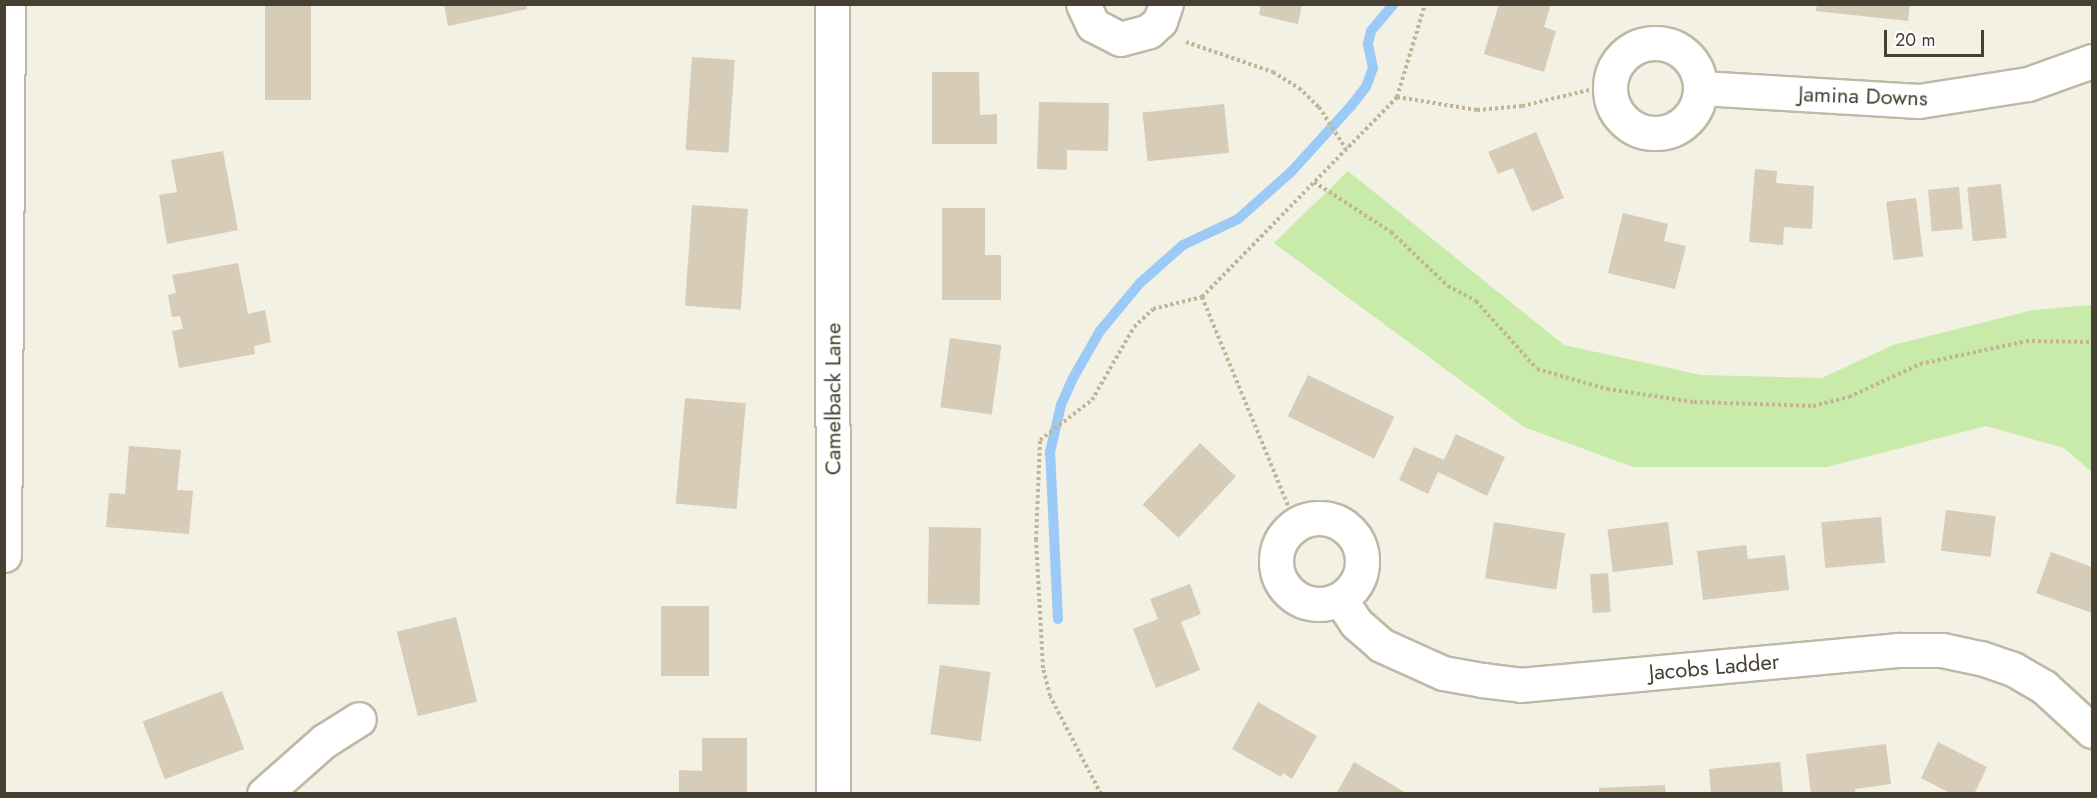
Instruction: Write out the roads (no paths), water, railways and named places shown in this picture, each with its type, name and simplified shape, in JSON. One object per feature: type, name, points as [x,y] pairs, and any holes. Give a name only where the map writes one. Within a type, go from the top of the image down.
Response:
[{"type":"street","points":[[4,555],[8,4]]},
{"type":"street","name":"Camelback Lane","points":[[832,4],[834,794]]},
{"type":"street","points":[[1083,4],[1093,25],[1120,39],[1149,31],[1163,13]]},
{"type":"street","points":[[1645,44],[1664,44],[1682,51],[1695,65],[1701,88],[1698,104],[1689,119],[1666,132],[1648,133],[1621,117],[1613,104],[1610,85],[1617,66],[1631,50],[1645,44]]},
{"type":"street","name":"Jamina Downs","points":[[1701,88],[1919,101],[2028,84],[2092,60]]},
{"type":"street","points":[[1310,519],[1328,519],[1349,530],[1358,542],[1362,557],[1360,575],[1340,599],[1322,604],[1308,603],[1291,594],[1282,583],[1277,566],[1278,551],[1286,533],[1296,525],[1310,519]]},
{"type":"street","name":"Jacobs Ladder","points":[[1340,599],[1356,623],[1381,645],[1443,673],[1482,680],[1520,685],[1899,650],[1942,650],[1981,658],[2013,669],[2044,687],[2092,731]]},
{"type":"street","points":[[264,794],[324,741],[359,719]]},
{"type":"waterway","points":[[1058,619],[1050,452],[1061,405],[1073,378],[1100,331],[1140,283],[1183,245],[1238,219],[1291,172],[1351,106],[1366,87],[1373,68],[1368,44],[1371,31],[1394,4]]}]
